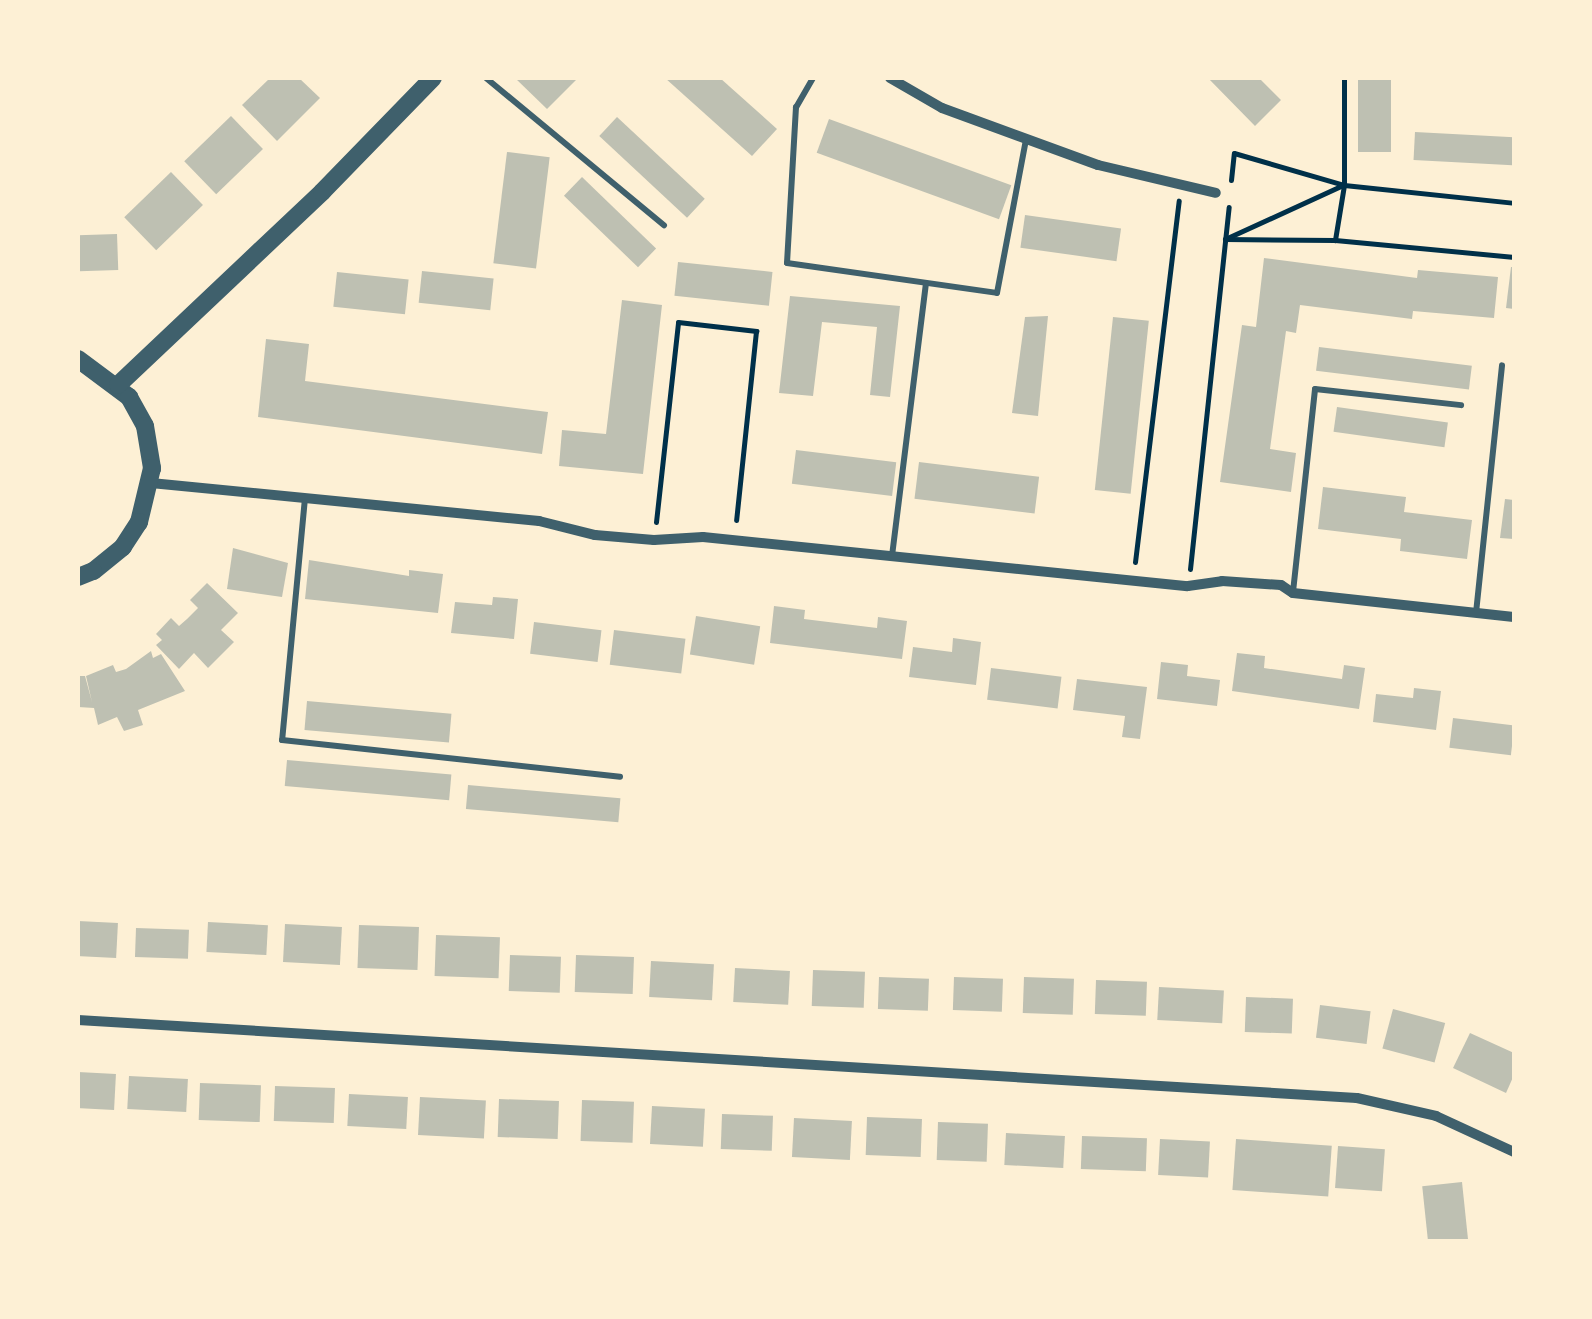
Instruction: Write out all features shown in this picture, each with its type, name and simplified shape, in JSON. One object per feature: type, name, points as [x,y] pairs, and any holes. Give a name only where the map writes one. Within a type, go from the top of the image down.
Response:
[{"type":"street","points":[[118,385],[322,192],[433,78]]},
{"type":"street","points":[[890,78],[942,108],[1098,165],[1216,193]]},
{"type":"street","points":[[78,359],[118,385],[145,426],[151,483],[139,522],[123,547],[93,572],[78,577]]},
{"type":"street","points":[[151,483],[539,521],[595,534],[654,540],[734,540],[1188,586],[1222,581],[1281,585],[1293,593],[1514,617]]},
{"type":"street","points":[[78,1020],[1357,1098],[1436,1116],[1514,1152]]},
{"type":"lane","points":[[486,78],[664,224]]},
{"type":"lane","points":[[813,78],[796,108],[787,263],[998,293],[1026,138]]},
{"type":"lane","points":[[892,556],[926,283]]},
{"type":"lane","points":[[1476,613],[1502,365]]},
{"type":"lane","points":[[1293,593],[1315,389],[1461,405]]},
{"type":"lane","points":[[304,498],[282,740],[620,776]]},
{"type":"path","points":[[1335,240],[1344,185],[1344,78]]},
{"type":"path","points":[[1188,586],[1234,152],[1344,185],[1514,203]]},
{"type":"path","points":[[1225,238],[1344,185]]},
{"type":"path","points":[[1133,580],[1180,187]]},
{"type":"path","points":[[1225,238],[1335,240],[1514,256]]},
{"type":"path","points":[[654,540],[678,322],[756,331],[734,540]]},
{"type":"building","points":[[270,78],[299,78],[320,98],[277,141],[242,105]]},
{"type":"building","points":[[515,78],[578,78],[547,109]]},
{"type":"building","points":[[665,78],[720,78],[777,129],[752,156]]},
{"type":"building","points":[[1208,78],[1264,78],[1261,80],[1281,100],[1255,126]]},
{"type":"building","points":[[1358,78],[1391,78],[1391,152],[1358,152]]},
{"type":"building","points":[[231,116],[263,149],[216,194],[184,161]]},
{"type":"building","points":[[617,117],[705,199],[687,218],[599,136]]},
{"type":"building","points":[[829,119],[1011,185],[999,219],[817,153]]},
{"type":"building","points":[[1415,132],[1514,137],[1512,165],[1414,160]]},
{"type":"building","points":[[507,152],[550,157],[536,268],[493,263]]},
{"type":"building","points":[[171,172],[203,205],[156,250],[124,217]]},
{"type":"building","points":[[582,177],[656,249],[638,267],[564,196]]},
{"type":"building","points":[[1025,215],[1121,228],[1116,261],[1020,248]]},
{"type":"building","points":[[117,234],[118,270],[79,271],[78,235]]},
{"type":"building","points":[[1264,258],[1417,278],[1418,270],[1498,277],[1494,318],[1413,311],[1412,319],[1300,305],[1296,333],[1286,331],[1270,449],[1296,453],[1291,492],[1220,482],[1242,325],[1256,327]]},
{"type":"building","points":[[678,262],[772,272],[769,306],[674,296]]},
{"type":"building","points":[[1514,267],[1514,309],[1506,308]]},
{"type":"building","points":[[422,271],[494,279],[490,310],[419,303]]},
{"type":"building","points":[[337,272],[409,280],[405,314],[333,307]]},
{"type":"building","points":[[790,296],[900,306],[890,397],[870,395],[877,327],[822,322],[813,396],[779,393]]},
{"type":"building","points":[[622,300],[662,305],[643,474],[559,466],[562,430],[606,434]]},
{"type":"building","points":[[1048,316],[1038,416],[1012,413],[1025,317]]},
{"type":"building","points":[[1113,317],[1149,321],[1131,494],[1095,490]]},
{"type":"building","points":[[266,339],[309,344],[305,381],[548,412],[542,454],[258,417]]},
{"type":"building","points":[[1319,347],[1472,366],[1469,390],[1316,371]]},
{"type":"building","points":[[1337,407],[1448,423],[1444,447],[1334,432]]},
{"type":"building","points":[[796,450],[896,462],[892,496],[792,484]]},
{"type":"building","points":[[919,462],[1039,477],[1035,513],[914,499]]},
{"type":"building","points":[[1323,487],[1406,497],[1404,512],[1472,520],[1467,559],[1400,551],[1401,539],[1318,529]]},
{"type":"building","points":[[1505,499],[1514,500],[1514,539],[1500,538]]},
{"type":"building","points":[[233,548],[288,563],[282,597],[227,589]]},
{"type":"building","points":[[309,560],[409,576],[409,570],[443,574],[438,613],[305,599]]},
{"type":"building","points":[[207,583],[238,613],[221,630],[234,642],[208,668],[194,653],[179,669],[156,645],[162,640],[156,634],[171,618],[179,626],[198,608],[190,600]]},
{"type":"building","points":[[493,597],[518,599],[514,639],[451,633],[455,602],[492,605]]},
{"type":"building","points":[[774,606],[805,610],[804,619],[877,628],[878,617],[907,621],[902,659],[770,643]]},
{"type":"building","points":[[696,616],[760,626],[754,665],[690,655]]},
{"type":"building","points":[[534,622],[601,630],[598,662],[530,654]]},
{"type":"building","points":[[614,630],[685,639],[681,674],[610,665]]},
{"type":"building","points":[[953,638],[981,642],[976,685],[909,677],[913,647],[952,652]]},
{"type":"building","points":[[151,651],[153,658],[161,654],[185,691],[138,710],[143,725],[124,731],[117,717],[98,725],[94,708],[78,707],[78,676],[85,676],[92,702],[86,676],[113,665],[116,672],[126,669]]},
{"type":"building","points":[[1237,653],[1265,656],[1264,668],[1342,679],[1344,665],[1365,668],[1359,709],[1232,691]]},
{"type":"building","points":[[1161,662],[1188,665],[1187,676],[1220,680],[1217,706],[1157,699]]},
{"type":"building","points":[[991,668],[1061,677],[1058,708],[987,700]]},
{"type":"building","points":[[1077,679],[1147,687],[1140,739],[1122,737],[1125,716],[1073,710]]},
{"type":"building","points":[[1414,688],[1441,691],[1436,730],[1373,722],[1376,694],[1413,698]]},
{"type":"building","points":[[307,701],[451,714],[449,743],[304,730]]},
{"type":"building","points":[[1453,718],[1514,725],[1511,755],[1449,748]]},
{"type":"building","points":[[287,760],[451,774],[449,800],[285,786]]},
{"type":"building","points":[[468,785],[620,798],[618,822],[466,809]]},
{"type":"building","points":[[78,921],[118,923],[116,958],[78,956]]},
{"type":"building","points":[[208,922],[268,925],[266,955],[206,952]]},
{"type":"building","points":[[285,924],[342,927],[340,965],[283,962]]},
{"type":"building","points":[[359,925],[419,927],[417,970],[357,968]]},
{"type":"building","points":[[136,928],[189,930],[188,959],[135,957]]},
{"type":"building","points":[[436,935],[500,937],[499,978],[435,976]]},
{"type":"building","points":[[510,955],[561,957],[560,993],[509,991]]},
{"type":"building","points":[[576,955],[634,957],[633,994],[575,992]]},
{"type":"building","points":[[651,961],[714,964],[712,1000],[649,997]]},
{"type":"building","points":[[735,968],[790,971],[788,1005],[733,1002]]},
{"type":"building","points":[[813,970],[865,972],[864,1008],[812,1006]]},
{"type":"building","points":[[879,977],[929,979],[928,1011],[878,1009]]},
{"type":"building","points":[[954,977],[1003,979],[1002,1012],[953,1010]]},
{"type":"building","points":[[1024,977],[1074,979],[1073,1015],[1023,1013]]},
{"type":"building","points":[[1096,980],[1147,982],[1146,1016],[1095,1014]]},
{"type":"building","points":[[1159,987],[1224,990],[1222,1023],[1157,1020]]},
{"type":"building","points":[[1246,997],[1293,999],[1292,1034],[1245,1032]]},
{"type":"building","points":[[1320,1005],[1371,1011],[1367,1044],[1316,1038]]},
{"type":"building","points":[[1393,1009],[1445,1023],[1435,1063],[1382,1049]]},
{"type":"building","points":[[1470,1033],[1514,1053],[1514,1075],[1506,1093],[1453,1068]]},
{"type":"building","points":[[78,1072],[116,1074],[114,1110],[78,1108]]},
{"type":"building","points":[[129,1076],[188,1079],[186,1112],[127,1109]]},
{"type":"building","points":[[200,1083],[261,1085],[260,1122],[199,1120]]},
{"type":"building","points":[[275,1086],[335,1088],[334,1123],[274,1121]]},
{"type":"building","points":[[349,1094],[408,1097],[406,1129],[347,1126]]},
{"type":"building","points":[[420,1097],[486,1100],[484,1138],[418,1135]]},
{"type":"building","points":[[499,1099],[559,1101],[558,1139],[498,1137]]},
{"type":"building","points":[[582,1100],[634,1102],[633,1143],[581,1141]]},
{"type":"building","points":[[652,1106],[705,1109],[703,1147],[650,1144]]},
{"type":"building","points":[[722,1114],[773,1116],[772,1151],[721,1149]]},
{"type":"building","points":[[867,1117],[922,1119],[921,1157],[866,1155]]},
{"type":"building","points":[[794,1118],[852,1121],[850,1160],[792,1157]]},
{"type":"building","points":[[938,1122],[988,1124],[987,1162],[937,1160]]},
{"type":"building","points":[[1006,1133],[1065,1136],[1063,1168],[1004,1165]]},
{"type":"building","points":[[1082,1136],[1147,1138],[1146,1171],[1081,1169]]},
{"type":"building","points":[[1160,1139],[1210,1142],[1208,1178],[1158,1175]]},
{"type":"building","points":[[1236,1139],[1332,1146],[1328,1197],[1232,1190]]},
{"type":"building","points":[[1338,1146],[1385,1149],[1382,1191],[1335,1188]]},
{"type":"building","points":[[1462,1182],[1468,1242],[1428,1242],[1422,1186]]}]
